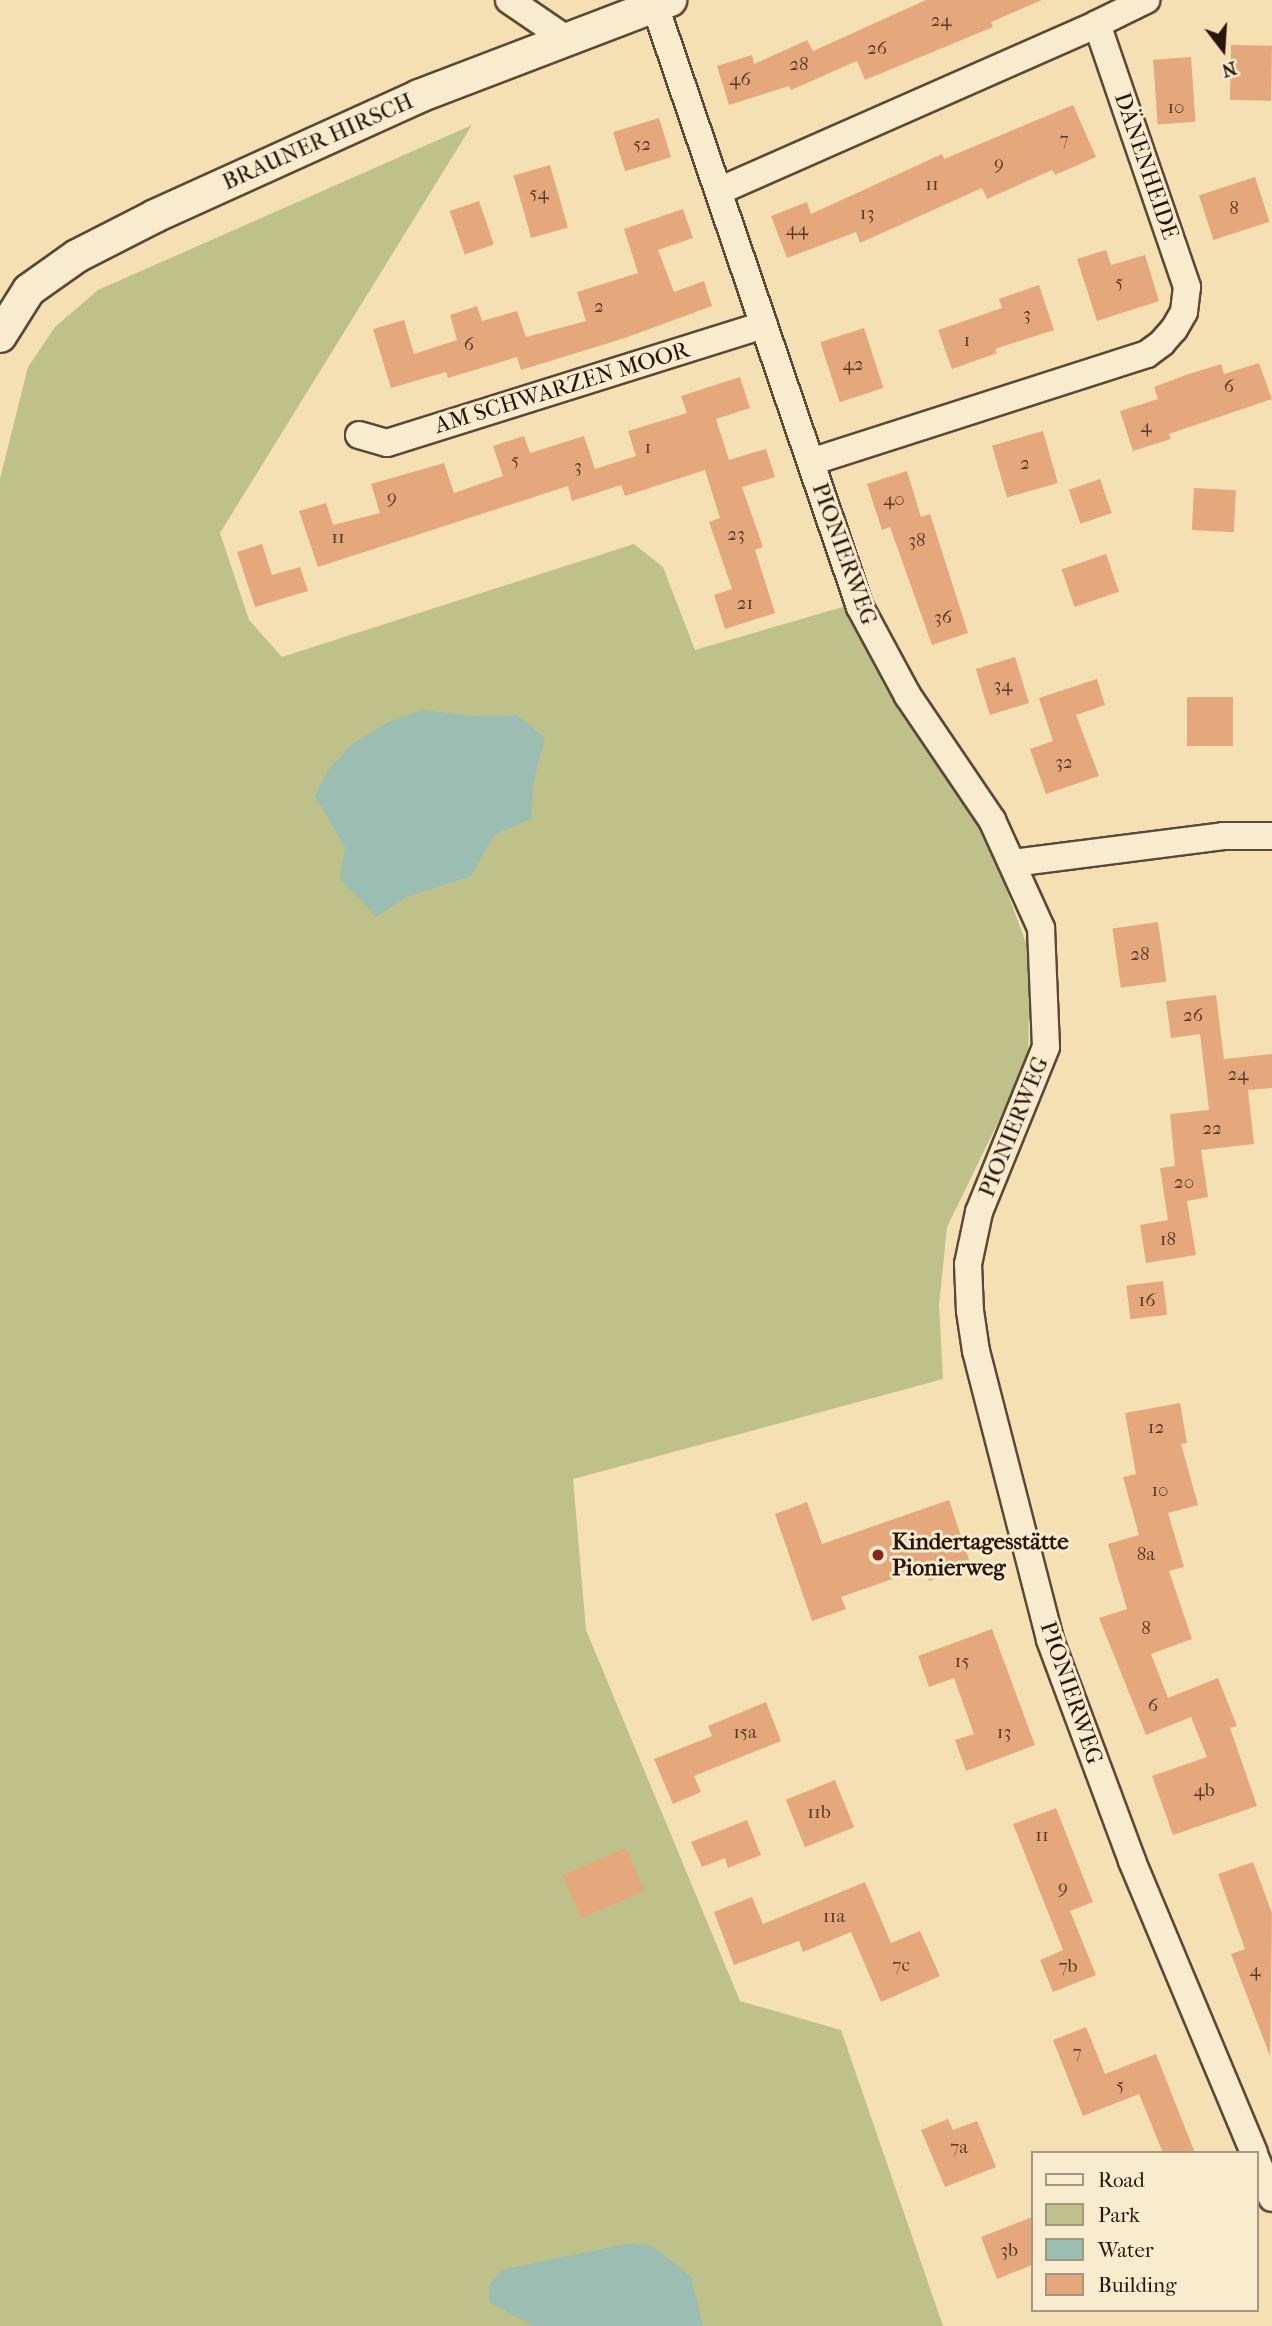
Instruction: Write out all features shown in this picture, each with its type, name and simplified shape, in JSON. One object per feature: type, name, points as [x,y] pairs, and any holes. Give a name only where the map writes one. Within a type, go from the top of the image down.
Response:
[{"type":"street","points":[[509,0],[569,41]]},
{"type":"street","points":[[719,191],[1146,0]]},
{"type":"street","name":"BRAUNER HIRSCH","points":[[0,335],[29,290],[77,256],[155,216],[419,96],[569,41],[659,2]]},
{"type":"street","name":"PIONIERWEG","points":[[659,2],[719,191],[860,607],[908,696],[992,820],[1041,928],[1046,1047],[979,1212],[968,1264],[976,1351],[1049,1640],[1132,1861],[1253,2151]]},
{"type":"street","name":"DÄNENHEIDE","points":[[811,462],[1147,354],[1162,343],[1174,329],[1184,312],[1187,287],[1097,24]]},
{"type":"street","name":"AM SCHWARZEN MOOR","points":[[359,435],[387,443],[764,325]]},
{"type":"street","points":[[1013,863],[1223,836],[1272,836]]},
{"type":"street","points":[[1258,2164],[1272,2198]]},
{"type":"green space","points":[[472,125],[220,533],[249,620],[282,657],[634,544],[663,567],[695,650],[846,606],[985,832],[1030,954],[1028,1061],[947,1227],[939,1305],[943,1379],[573,1479],[586,1630],[740,2001],[841,2030],[943,2326],[0,2326],[0,479],[28,367],[55,327],[98,290]]},
{"type":"water","points":[[423,710],[472,716],[517,715],[545,738],[534,780],[531,819],[494,835],[471,876],[406,897],[376,917],[340,879],[345,847],[315,796],[328,770],[351,745],[388,722]]},
{"type":"water","points":[[630,2243],[652,2246],[691,2277],[703,2326],[533,2326],[489,2302],[490,2284],[502,2270]]},
{"type":"building","points":[[926,0],[1042,0],[991,22],[993,27],[865,80],[857,61],[791,90],[789,86],[729,105],[717,66],[752,55],[754,64],[807,40],[813,51]]},
{"type":"building","points":[[1231,45],[1272,46],[1271,101],[1230,100]]},
{"type":"building","points":[[1191,57],[1196,122],[1158,124],[1153,60]]},
{"type":"building","points":[[1073,105],[1096,157],[1055,175],[1052,170],[987,199],[982,188],[860,243],[856,232],[787,258],[771,216],[807,202],[811,214],[942,154],[944,159]]},
{"type":"building","points":[[659,118],[671,157],[625,171],[613,132]]},
{"type":"building","points":[[550,165],[568,227],[531,238],[513,175]]},
{"type":"building","points":[[1255,177],[1270,222],[1213,240],[1199,195]]},
{"type":"building","points":[[479,201],[494,244],[465,255],[450,211]]},
{"type":"building","points":[[683,209],[693,238],[658,250],[674,292],[704,281],[712,306],[625,338],[521,370],[517,357],[448,378],[446,372],[391,388],[373,329],[404,320],[414,354],[457,340],[450,315],[477,306],[482,321],[517,311],[526,337],[586,321],[577,292],[638,273],[624,229]]},
{"type":"building","points":[[1106,250],[1111,265],[1145,255],[1159,301],[1097,321],[1077,259]]},
{"type":"building","points":[[1039,285],[1054,330],[995,349],[997,353],[952,369],[938,330],[1002,308],[999,299]]},
{"type":"building","points":[[864,328],[883,388],[840,402],[820,342]]},
{"type":"building","points":[[1259,363],[1272,399],[1169,434],[1171,439],[1133,451],[1120,411],[1158,399],[1154,387],[1221,364],[1224,374]]},
{"type":"building","points":[[740,377],[750,408],[716,419],[729,460],[766,449],[775,477],[742,487],[763,547],[755,550],[775,613],[725,629],[714,595],[732,589],[709,522],[720,518],[705,470],[625,496],[621,485],[572,501],[568,486],[318,567],[299,511],[326,503],[333,525],[380,513],[371,484],[444,463],[454,493],[503,476],[493,446],[524,436],[530,453],[584,436],[595,469],[636,456],[628,431],[687,413],[681,396]]},
{"type":"building","points":[[1043,431],[1058,483],[1007,498],[992,446]]},
{"type":"building","points":[[907,471],[921,517],[930,514],[968,633],[932,645],[890,527],[882,530],[867,484]]},
{"type":"building","points":[[1100,479],[1112,513],[1081,524],[1069,490]]},
{"type":"building","points":[[1194,488],[1236,490],[1234,532],[1192,530]]},
{"type":"building","points":[[262,544],[272,575],[300,567],[308,591],[255,607],[237,552]]},
{"type":"building","points":[[1106,554],[1119,592],[1075,607],[1062,569]]},
{"type":"building","points":[[1015,657],[1029,703],[990,715],[976,669]]},
{"type":"building","points":[[1097,679],[1105,705],[1076,715],[1099,776],[1046,794],[1030,749],[1053,741],[1039,698]]},
{"type":"building","points":[[1187,697],[1233,697],[1233,746],[1187,746]]},
{"type":"building","points":[[1158,922],[1166,981],[1121,988],[1112,928]]},
{"type":"building","points":[[1216,995],[1224,1059],[1272,1054],[1272,1088],[1248,1090],[1254,1144],[1201,1150],[1208,1197],[1187,1201],[1196,1255],[1146,1263],[1140,1225],[1168,1220],[1160,1168],[1175,1166],[1170,1114],[1209,1110],[1200,1034],[1171,1038],[1166,1001]]},
{"type":"building","points":[[1163,1281],[1167,1315],[1130,1319],[1126,1286]]},
{"type":"building","points":[[1180,1403],[1187,1443],[1181,1444],[1198,1505],[1168,1513],[1184,1567],[1169,1571],[1192,1639],[1151,1654],[1168,1698],[1218,1678],[1237,1726],[1230,1728],[1257,1806],[1173,1835],[1152,1776],[1207,1757],[1191,1717],[1146,1735],[1099,1618],[1127,1609],[1108,1544],[1139,1535],[1123,1477],[1136,1474],[1125,1413]]},
{"type":"building","name":"Kindertagesstätte Pionierweg","points":[[949,1500],[971,1566],[929,1581],[924,1568],[841,1597],[846,1609],[812,1621],[775,1514],[807,1502],[822,1544]]},
{"type":"building","points":[[992,1629],[1035,1745],[966,1771],[955,1740],[974,1734],[954,1678],[929,1687],[918,1656]]},
{"type":"building","points":[[766,1702],[781,1741],[694,1776],[701,1792],[673,1804],[654,1759],[712,1736],[708,1726]]},
{"type":"building","points":[[835,1780],[854,1827],[805,1847],[786,1800]]},
{"type":"building","points":[[1056,1808],[1093,1902],[1070,1911],[1096,1975],[1053,1992],[1040,1960],[1063,1950],[1013,1824]]},
{"type":"building","points":[[747,1820],[761,1855],[728,1868],[725,1858],[702,1867],[691,1842]]},
{"type":"building","points":[[626,1848],[644,1891],[581,1918],[562,1875]]},
{"type":"building","points":[[1253,1862],[1272,1913],[1270,2056],[1231,1954],[1245,1949],[1218,1874]]},
{"type":"building","points":[[865,1882],[891,1943],[920,1931],[940,1976],[881,2002],[851,1932],[803,1952],[799,1941],[734,1965],[714,1912],[752,1897],[763,1924]]},
{"type":"building","points":[[1086,2027],[1105,2074],[1156,2054],[1194,2151],[1162,2151],[1139,2094],[1083,2116],[1053,2040]]},
{"type":"building","points":[[948,2119],[953,2130],[977,2121],[996,2167],[945,2187],[921,2130]]},
{"type":"building","points":[[1030,2218],[1030,2266],[997,2279],[981,2237]]},
{"type":"place","name":"Kindertagesstätte Pionierweg","points":[[878,1555]]}]
